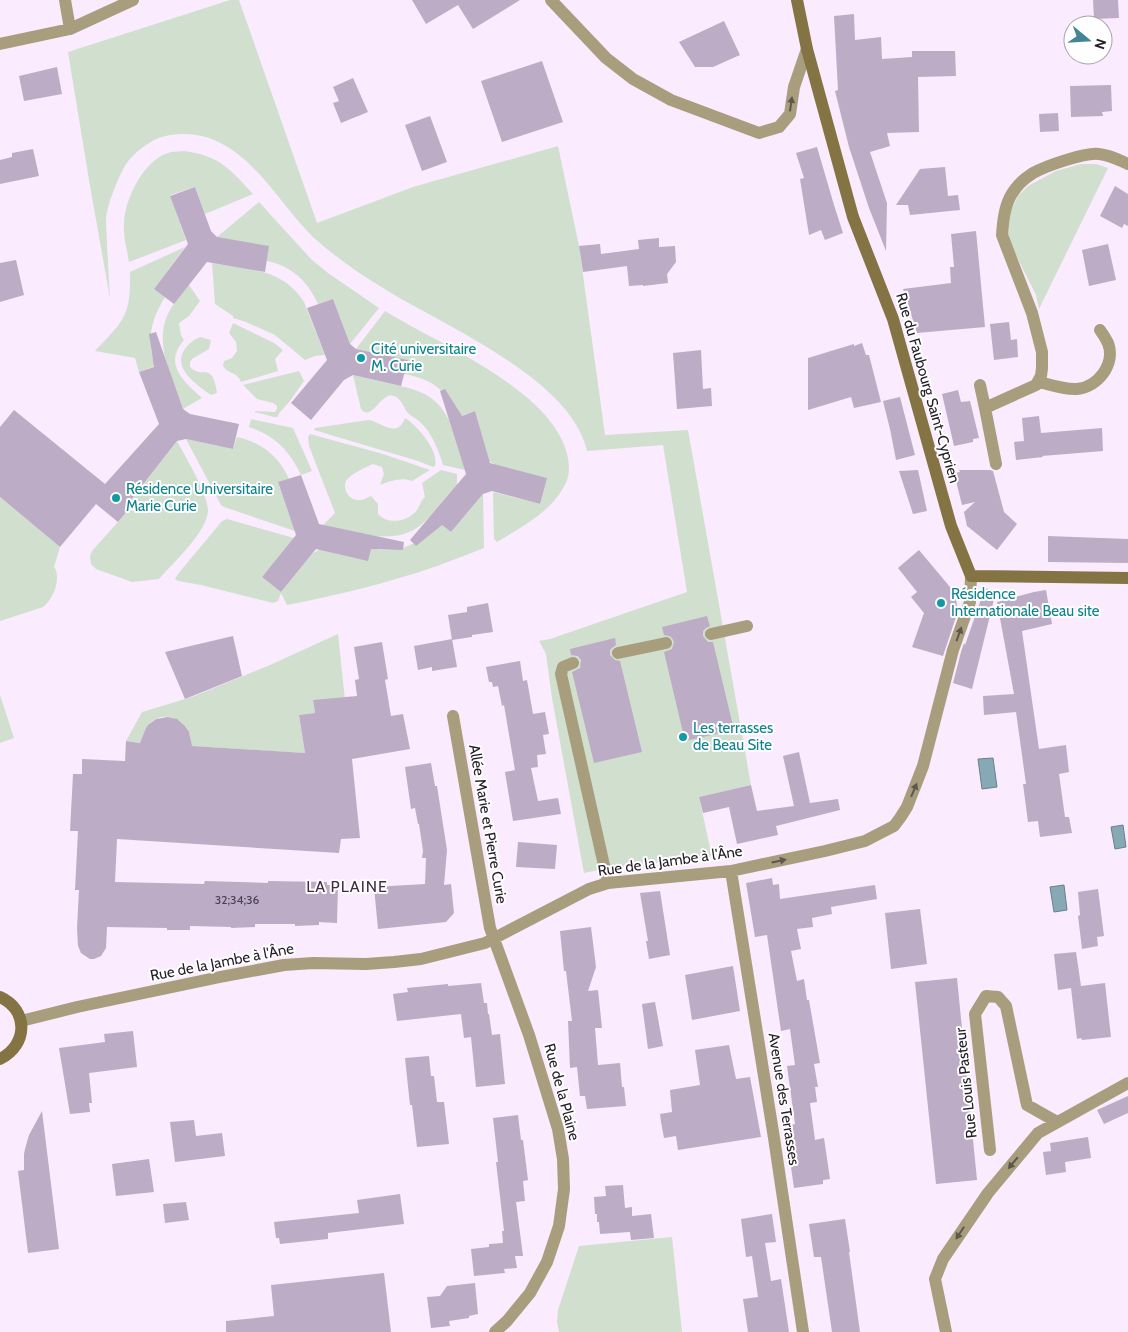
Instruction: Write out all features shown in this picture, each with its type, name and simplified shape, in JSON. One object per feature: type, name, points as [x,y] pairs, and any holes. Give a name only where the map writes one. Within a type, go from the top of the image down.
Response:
[{"type":"street","points":[[65,0],[70,29]]},
{"type":"street","points":[[0,44],[70,29],[133,0]]},
{"type":"street","points":[[551,0],[606,58],[633,79],[671,100],[759,134],[779,127],[790,114],[794,87],[807,48]]},
{"type":"street","name":"Rue du Faubourg Saint-Cyprien","points":[[797,0],[807,48],[853,217],[893,319],[951,526],[971,576]]},
{"type":"street","points":[[985,408],[1032,388],[1039,382],[1042,368],[1042,352],[1032,313],[1002,235],[1005,209],[1015,189],[1035,172],[1084,155],[1098,153],[1108,155],[1128,164]]},
{"type":"street","points":[[1039,382],[1072,389],[1085,387],[1097,381],[1105,372],[1109,361],[1108,345],[1100,330]]},
{"type":"street","points":[[980,385],[996,464]]},
{"type":"street","points":[[971,576],[1128,578]]},
{"type":"street","name":"Rue de la Jambe à l'Âne","points":[[21,1021],[77,1007],[284,965],[313,963],[366,964],[412,960],[478,944],[494,938],[589,889],[608,883],[731,871],[865,841],[894,826],[907,807],[918,783],[953,650],[970,602],[971,576]]},
{"type":"street","points":[[711,634],[747,626]]},
{"type":"street","points":[[618,653],[666,644]]},
{"type":"street","points":[[573,663],[563,667],[561,674],[608,883]]},
{"type":"street","name":"Allée Marie et Pierre Curie","points":[[453,716],[490,928],[494,938]]},
{"type":"street","name":"Avenue des Terrasses","points":[[731,871],[803,1332]]},
{"type":"street","name":"Rue de la Plaine","points":[[494,938],[529,1035],[558,1129],[563,1159],[564,1189],[559,1226],[547,1262],[530,1293],[507,1321],[495,1332]]},
{"type":"street","points":[[0,986],[3,998],[15,1008],[21,1021],[21,1035],[11,1052],[0,1061]]},
{"type":"street","name":"Rue Louis Pasteur","points":[[990,1150],[975,1014],[986,996],[998,997],[1006,1006],[1027,1105],[1057,1122]]},
{"type":"street","points":[[946,1332],[935,1279],[943,1259],[988,1193],[1038,1133],[1128,1083]]},
{"type":"green space","points":[[230,0],[239,0],[317,223],[413,187],[558,146],[579,246],[605,435],[688,430],[751,785],[699,797],[712,857],[608,868],[584,873],[552,698],[546,654],[539,641],[550,639],[687,592],[663,445],[587,451],[576,425],[557,400],[531,377],[501,356],[408,303],[346,264],[313,237],[272,188],[242,157],[225,145],[206,137],[185,134],[160,138],[139,150],[125,165],[111,197],[106,219],[110,298],[68,52]]},
{"type":"green space","points":[[183,151],[215,160],[230,170],[253,194],[205,214],[195,187],[170,195],[186,240],[129,262],[124,223],[125,213],[132,192],[143,172],[159,157],[171,152]]},
{"type":"green space","points":[[1081,164],[1096,164],[1108,168],[1039,309],[1036,295],[1013,249],[1006,229],[1010,212],[1018,196],[1028,186],[1056,171]]},
{"type":"green space","points":[[259,202],[311,259],[379,308],[350,344],[333,299],[318,304],[309,288],[291,271],[217,237]]},
{"type":"green space","points":[[185,247],[154,289],[165,297],[156,314],[151,330],[152,357],[155,366],[139,372],[135,358],[95,351],[113,332],[124,316],[129,299],[130,272]]},
{"type":"green space","points":[[212,263],[263,272],[286,282],[304,302],[325,355],[305,360],[275,335],[233,318],[233,316],[215,304]]},
{"type":"green space","points":[[189,285],[200,301],[189,316],[179,323],[184,340],[175,357],[175,364],[182,379],[202,398],[183,409],[169,372],[163,347],[163,335],[165,322],[170,310]]},
{"type":"green space","points":[[385,311],[490,370],[539,409],[557,431],[567,454],[569,464],[568,477],[562,491],[546,509],[497,542],[494,539],[493,492],[540,504],[546,478],[496,465],[489,461],[475,411],[461,416],[449,399],[438,388],[424,379],[404,374],[408,360],[356,349]]},
{"type":"green space","points":[[233,323],[274,343],[283,350],[275,359],[278,371],[241,382],[237,376],[225,369],[223,366],[224,361],[232,358],[237,351],[236,342],[229,333]]},
{"type":"green space","points":[[200,337],[211,340],[209,349],[192,359],[190,367],[199,372],[210,374],[215,383],[217,393],[211,395],[193,382],[181,363],[185,349]]},
{"type":"green space","points":[[299,371],[304,381],[277,417],[255,412],[275,412],[277,406],[273,403],[257,399],[243,385]]},
{"type":"green space","points":[[353,375],[410,388],[425,394],[438,404],[449,420],[465,470],[443,465],[429,432],[408,413],[395,396],[388,396],[371,411],[364,412],[361,409]]},
{"type":"green space","points":[[405,418],[416,427],[431,446],[434,453],[435,466],[433,467],[314,430],[315,428],[368,420],[393,429],[398,428]]},
{"type":"green space","points":[[251,419],[293,428],[312,471],[301,475],[291,458],[280,445],[266,435],[249,427]]},
{"type":"green space","points":[[310,434],[383,454],[430,470],[412,481],[400,479],[380,485],[384,474],[382,467],[373,464],[350,476],[345,485],[348,495],[356,500],[363,500],[371,496],[378,504],[378,514],[387,520],[398,521],[413,514],[425,497],[422,483],[441,470],[457,474],[457,485],[437,510],[423,523],[412,531],[400,535],[375,536],[323,525],[335,513],[309,446],[308,437]]},
{"type":"green space","points":[[237,437],[261,446],[280,463],[285,471],[289,479],[278,483],[295,531],[221,505],[186,439],[233,449]]},
{"type":"green space","points":[[177,441],[196,476],[207,504],[206,519],[196,538],[159,579],[132,582],[96,569],[91,564],[90,556],[92,551],[133,504],[130,501]]},
{"type":"green space","points":[[483,494],[484,548],[437,566],[381,583],[287,605],[281,593],[278,601],[273,603],[175,579],[222,521],[227,519],[294,538],[262,577],[281,592],[313,553],[319,550],[400,549],[418,542],[441,524],[451,532]]},
{"type":"green space","points":[[0,497],[60,547],[54,567],[57,583],[47,604],[0,621]]},
{"type":"green space","points":[[338,634],[346,710],[313,701],[315,713],[299,715],[305,753],[190,746],[190,736],[186,727],[181,722],[170,717],[157,718],[151,722],[145,731],[143,743],[126,741],[142,712],[192,697],[270,665]]},
{"type":"green space","points":[[0,695],[14,738],[0,743]]},
{"type":"green space","points":[[672,1237],[682,1332],[559,1332],[557,1322],[558,1310],[579,1246]]},
{"type":"water","points":[[993,758],[997,787],[982,789],[978,759]]},
{"type":"water","points":[[1123,825],[1126,847],[1115,849],[1111,827]]},
{"type":"water","points":[[1064,885],[1067,910],[1054,912],[1050,887]]},
{"type":"building","points":[[412,0],[520,0],[473,29],[458,5],[426,24]]},
{"type":"building","points":[[1093,0],[1118,0],[1119,18],[1113,18],[1113,15],[1094,15]]},
{"type":"building","points":[[854,14],[855,40],[881,37],[882,59],[912,57],[912,51],[955,51],[956,76],[918,77],[919,132],[887,133],[890,146],[870,152],[887,203],[886,251],[869,208],[849,147],[835,91],[838,90],[834,16]]},
{"type":"building","points":[[724,21],[740,55],[713,67],[695,67],[679,42]]},
{"type":"building","points":[[542,61],[563,122],[502,142],[481,81]]},
{"type":"building","points":[[57,67],[62,94],[24,101],[19,76]]},
{"type":"building","points":[[353,78],[368,112],[341,123],[333,103],[339,101],[333,87]]},
{"type":"building","points":[[1111,85],[1112,111],[1102,112],[1103,116],[1071,117],[1070,86]]},
{"type":"building","points":[[1058,113],[1059,131],[1040,132],[1039,114]]},
{"type":"building","points":[[430,116],[447,162],[422,171],[405,125]]},
{"type":"building","points":[[817,147],[843,233],[825,240],[821,230],[809,235],[800,179],[804,178],[796,153]]},
{"type":"building","points":[[33,149],[39,176],[0,184],[0,160],[12,157],[12,153]]},
{"type":"building","points":[[945,167],[948,196],[958,195],[960,210],[910,215],[908,205],[896,205],[920,169]]},
{"type":"building","points":[[1115,186],[1128,194],[1128,226],[1124,224],[1122,228],[1100,216]]},
{"type":"building","points":[[195,187],[211,231],[217,237],[269,246],[265,272],[207,262],[174,304],[154,289],[188,244],[170,196]]},
{"type":"building","points":[[976,231],[985,327],[917,333],[903,289],[951,283],[950,267],[954,267],[951,234]]},
{"type":"building","points":[[659,238],[659,247],[675,246],[676,262],[667,274],[668,283],[629,286],[627,266],[583,272],[579,246],[600,244],[601,254],[639,249],[638,240]]},
{"type":"building","points":[[1108,244],[1116,280],[1089,286],[1082,250]]},
{"type":"building","points":[[16,260],[24,295],[0,302],[0,263]]},
{"type":"building","name":"Cité universitaire M. Curie","points":[[333,299],[350,344],[356,349],[408,360],[401,386],[353,375],[344,380],[311,420],[291,403],[327,360],[307,308]]},
{"type":"building","points":[[1009,322],[1011,340],[1017,339],[1018,357],[994,360],[990,324]]},
{"type":"building","points":[[156,332],[183,409],[190,414],[239,424],[233,449],[186,439],[177,441],[130,501],[133,504],[118,522],[96,504],[60,547],[0,497],[0,427],[14,410],[105,484],[159,424],[139,372],[154,367],[149,334]]},
{"type":"building","points":[[862,343],[866,355],[869,355],[881,402],[854,408],[851,397],[808,410],[808,358]]},
{"type":"building","points":[[701,350],[703,389],[711,388],[712,406],[677,409],[673,353]]},
{"type":"building","points":[[445,389],[462,416],[475,411],[490,463],[547,478],[540,504],[492,491],[483,494],[451,532],[442,525],[416,546],[410,540],[466,474],[440,391]]},
{"type":"building","points":[[958,390],[961,402],[970,401],[979,438],[973,439],[973,442],[954,446],[942,394]]},
{"type":"building","points":[[900,397],[915,455],[896,460],[883,401]]},
{"type":"building","points":[[1039,416],[1041,433],[1102,428],[1103,451],[1016,460],[1014,442],[1024,441],[1022,418]]},
{"type":"building","points":[[918,470],[927,511],[913,514],[899,471]]},
{"type":"building","points":[[959,470],[993,471],[1004,512],[1017,524],[997,550],[967,526],[964,512],[975,502],[962,505],[954,473],[960,472]]},
{"type":"building","points":[[301,475],[319,524],[404,542],[403,550],[371,549],[368,561],[316,549],[281,592],[262,577],[296,535],[278,482]]},
{"type":"building","points":[[1048,536],[1128,539],[1128,563],[1048,562]]},
{"type":"building","name":"Résidence Internationale Beau site","points":[[919,550],[950,587],[954,588],[958,611],[943,656],[912,647],[924,613],[911,597],[917,592],[898,568]]},
{"type":"building","points":[[985,588],[996,591],[972,689],[953,683],[964,643],[965,645]]},
{"type":"building","points":[[1046,590],[1052,624],[1022,631],[1039,749],[1066,745],[1069,772],[1059,774],[1065,817],[1069,817],[1072,833],[1040,837],[1038,821],[1028,822],[1023,784],[1026,784],[1016,712],[984,715],[983,696],[1014,694],[997,602]]},
{"type":"building","points":[[488,603],[493,632],[452,640],[448,615],[467,612],[467,607]]},
{"type":"building","points":[[707,616],[710,626],[703,631],[703,636],[708,642],[713,642],[734,730],[685,741],[664,652],[672,649],[674,642],[672,638],[664,635],[662,627]]},
{"type":"building","points":[[233,636],[242,676],[185,699],[165,652]]},
{"type":"building","points":[[615,638],[616,645],[610,650],[610,655],[615,660],[620,661],[642,752],[594,763],[572,672],[580,668],[581,660],[578,656],[571,655],[570,649]]},
{"type":"building","points":[[452,639],[457,667],[432,671],[432,667],[418,670],[414,646]]},
{"type":"building","points":[[382,642],[388,679],[385,680],[391,716],[403,714],[410,749],[352,759],[360,838],[341,839],[339,853],[117,839],[115,882],[204,884],[205,881],[327,882],[327,885],[338,885],[337,923],[319,922],[319,925],[295,926],[295,924],[255,924],[255,927],[231,928],[190,926],[190,930],[107,927],[106,948],[101,956],[90,959],[81,953],[78,946],[77,928],[79,890],[75,890],[78,831],[70,831],[73,774],[82,774],[82,759],[125,761],[126,741],[140,743],[149,724],[156,719],[168,717],[177,719],[185,726],[189,732],[192,746],[305,753],[299,715],[315,713],[313,700],[357,696],[355,680],[359,679],[354,647]]},
{"type":"building","points":[[520,661],[523,681],[527,680],[533,714],[545,712],[549,734],[543,735],[546,754],[537,755],[538,767],[531,768],[538,801],[558,798],[561,814],[513,821],[505,772],[515,770],[504,705],[502,706],[498,686],[493,687],[492,682],[489,682],[486,667]]},
{"type":"building","points":[[799,752],[810,803],[838,799],[840,810],[776,826],[778,835],[737,844],[729,807],[703,813],[699,797],[751,785],[757,811],[794,806],[783,756]]},
{"type":"building","points":[[431,763],[435,786],[437,786],[447,850],[444,885],[451,884],[454,913],[446,922],[378,929],[374,887],[425,884],[426,858],[422,858],[423,851],[419,824],[415,808],[411,809],[405,767]]},
{"type":"building","points":[[518,842],[557,845],[555,869],[516,867]]},
{"type":"building","points":[[772,878],[773,885],[779,884],[780,899],[875,885],[877,899],[831,907],[832,914],[812,918],[813,927],[797,929],[801,949],[791,951],[797,981],[804,979],[820,1063],[814,1064],[818,1087],[815,1087],[817,1102],[810,1103],[815,1140],[824,1138],[830,1179],[823,1180],[823,1184],[794,1188],[785,1126],[795,1124],[787,1066],[795,1065],[790,1029],[781,1031],[767,935],[755,937],[746,883]]},
{"type":"building","points":[[1098,889],[1104,936],[1097,937],[1098,946],[1082,949],[1078,916],[1080,915],[1078,892]]},
{"type":"building","points":[[660,891],[670,955],[649,959],[640,893]]},
{"type":"building","points":[[920,909],[927,964],[891,969],[885,913]]},
{"type":"building","points":[[591,927],[596,967],[588,991],[598,990],[602,1028],[595,1028],[598,1065],[620,1063],[626,1106],[587,1109],[585,1096],[580,1096],[577,1067],[570,1068],[568,1021],[572,1021],[560,931]]},
{"type":"building","points":[[1076,952],[1081,986],[1105,983],[1111,1037],[1077,1039],[1071,988],[1058,990],[1054,954]]},
{"type":"building","points":[[733,966],[740,1011],[692,1020],[685,975]]},
{"type":"building","points":[[957,978],[977,1180],[936,1184],[915,982]]},
{"type":"building","points":[[481,983],[484,1003],[487,1003],[492,1035],[500,1034],[505,1084],[476,1087],[471,1037],[464,1038],[461,1014],[397,1021],[393,994],[408,992],[407,988]]},
{"type":"building","points":[[655,1002],[663,1046],[648,1049],[642,1004]]},
{"type":"building","points":[[133,1031],[137,1067],[89,1073],[92,1103],[89,1103],[90,1112],[70,1114],[59,1048],[105,1042],[104,1034]]},
{"type":"building","points":[[729,1045],[736,1079],[750,1077],[761,1137],[678,1150],[676,1136],[664,1138],[661,1122],[660,1114],[672,1112],[670,1090],[700,1085],[695,1050]]},
{"type":"building","points":[[429,1056],[437,1102],[444,1102],[449,1144],[417,1147],[405,1058]]},
{"type":"building","points":[[1128,1096],[1128,1113],[1104,1124],[1097,1110]]},
{"type":"building","points":[[42,1111],[59,1249],[28,1253],[18,1171],[24,1170],[24,1154],[29,1135]]},
{"type":"building","points":[[518,1115],[528,1180],[523,1181],[525,1201],[516,1202],[523,1256],[515,1256],[517,1268],[504,1269],[505,1273],[474,1276],[471,1249],[489,1247],[489,1244],[503,1243],[502,1231],[504,1231],[493,1118]]},
{"type":"building","points":[[194,1120],[196,1136],[222,1133],[225,1156],[175,1162],[170,1122]]},
{"type":"building","points":[[1088,1137],[1091,1158],[1065,1162],[1066,1172],[1046,1175],[1043,1152],[1051,1151],[1050,1143]]},
{"type":"building","points":[[149,1159],[154,1192],[116,1196],[112,1164]]},
{"type":"building","points":[[623,1185],[625,1208],[632,1207],[632,1216],[651,1214],[654,1238],[631,1240],[630,1232],[600,1234],[597,1214],[595,1214],[594,1197],[606,1196],[605,1186]]},
{"type":"building","points":[[400,1194],[404,1224],[328,1233],[328,1239],[280,1244],[279,1238],[276,1238],[274,1222],[359,1213],[357,1200]]},
{"type":"building","points":[[186,1202],[189,1220],[165,1223],[163,1204]]},
{"type":"building","points":[[772,1214],[776,1242],[765,1243],[771,1281],[781,1279],[789,1332],[748,1332],[743,1299],[758,1297],[752,1256],[746,1257],[741,1219]]},
{"type":"building","points":[[845,1219],[860,1332],[832,1332],[821,1257],[814,1257],[809,1224]]},
{"type":"building","points":[[384,1273],[391,1332],[226,1332],[226,1321],[274,1316],[271,1285]]},
{"type":"building","points":[[475,1283],[478,1314],[469,1316],[469,1318],[449,1321],[450,1326],[431,1328],[427,1297],[440,1296],[447,1286]]},
{"type":"place","name":"Cité universitaire M. Curie","points":[[361,358]]},
{"type":"place","name":"Résidence Universitaire Marie Curie","points":[[116,498]]},
{"type":"place","name":"Résidence Internationale Beau site","points":[[941,603]]},
{"type":"place","name":"Les terrasses de Beau Site","points":[[683,737]]},
{"type":"district","name":"LA PLAINE","points":[[347,886]]}]
